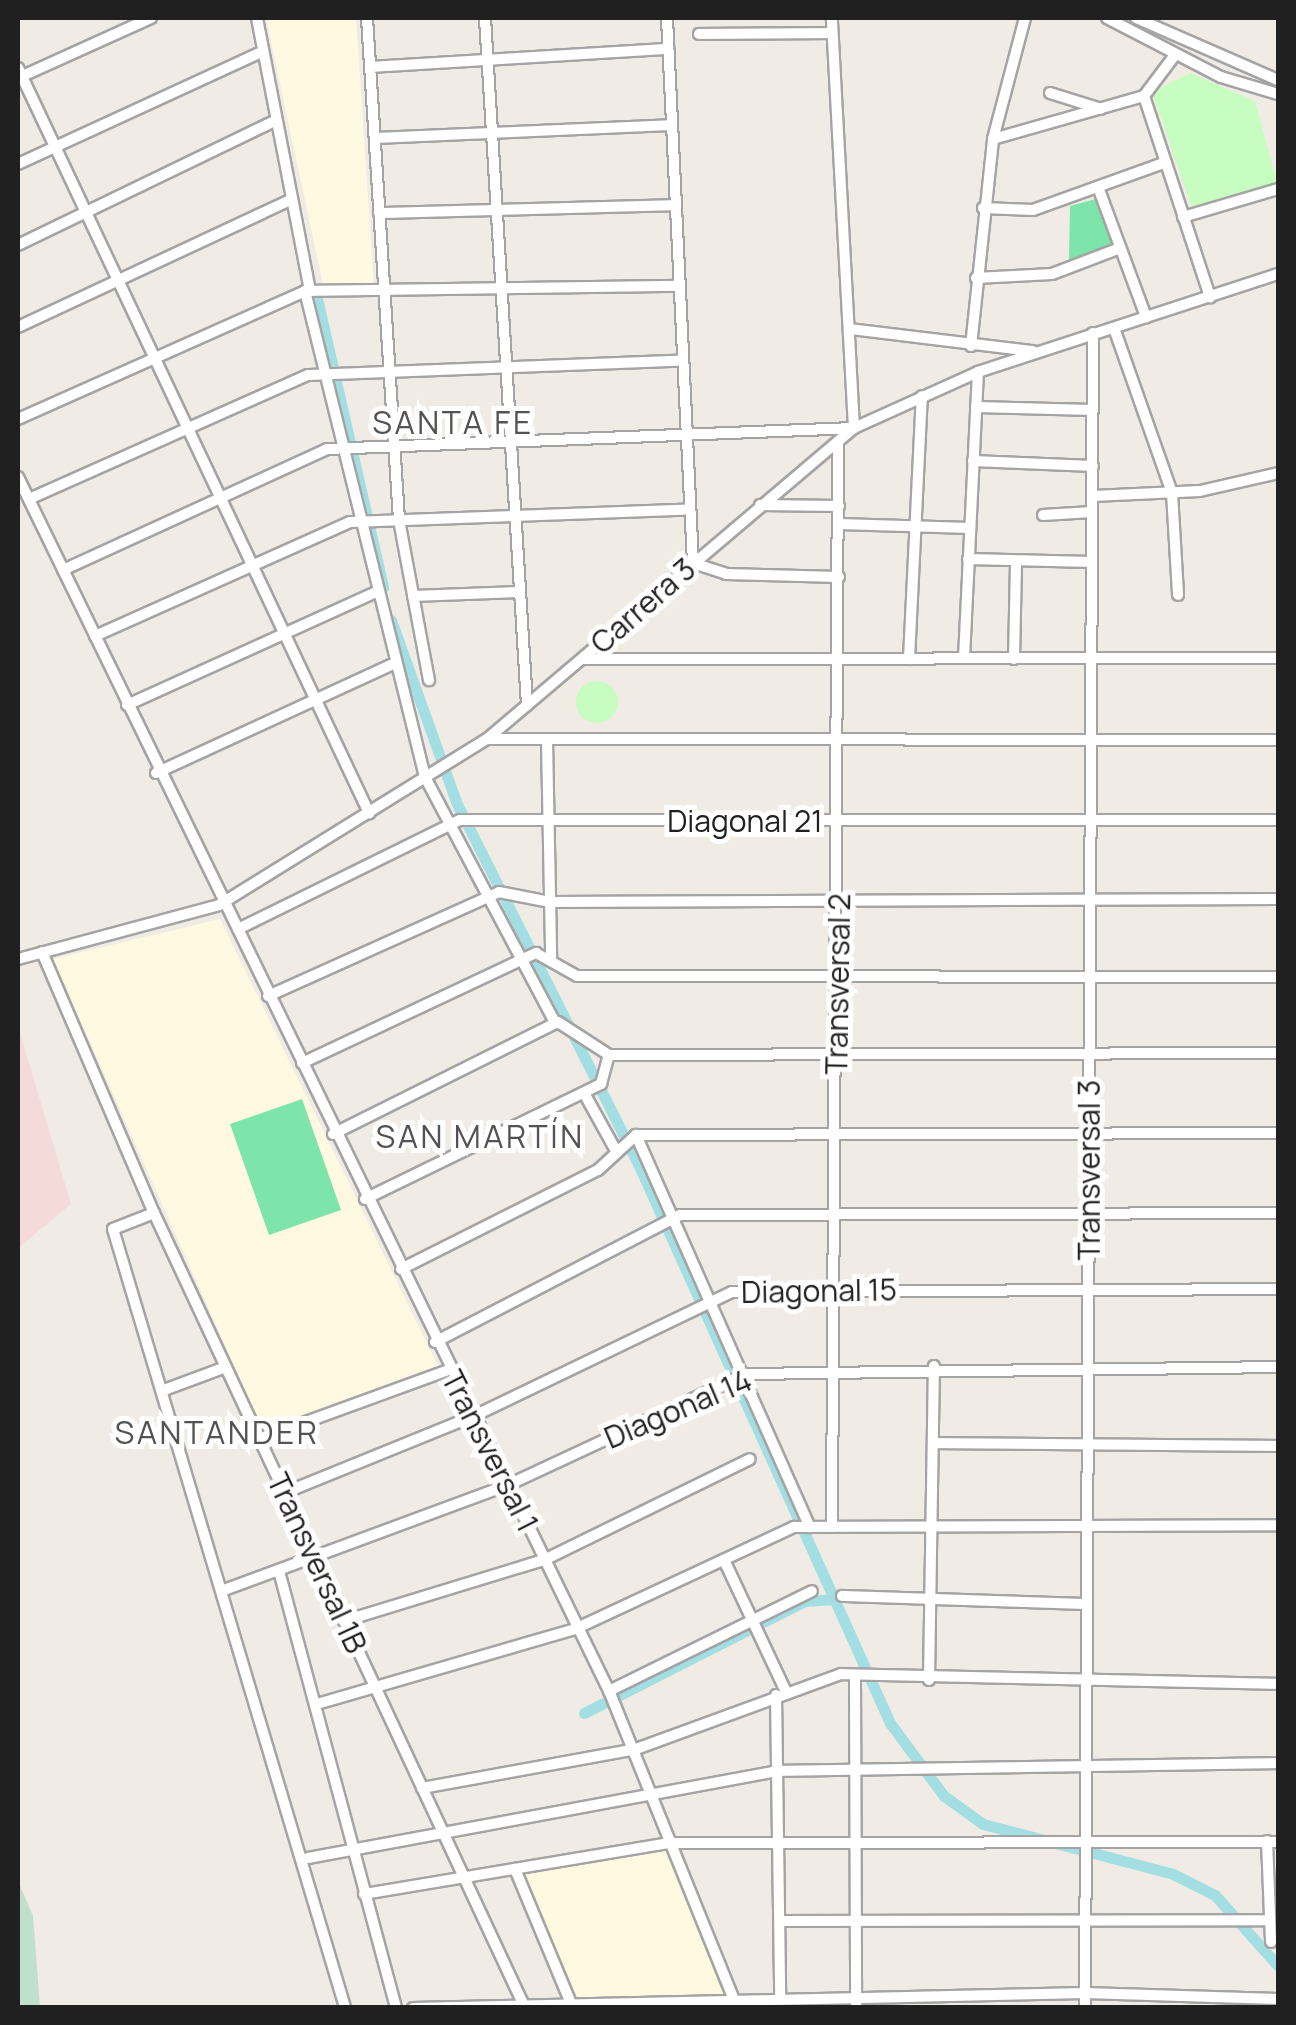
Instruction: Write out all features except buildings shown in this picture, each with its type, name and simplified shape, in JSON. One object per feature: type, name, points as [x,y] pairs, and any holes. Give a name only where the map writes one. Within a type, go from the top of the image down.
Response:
[{"type":"street","points":[[151,18],[19,74],[369,813]]},
{"type":"street","points":[[257,18],[272,122],[311,291],[324,373],[395,662],[429,775],[495,893],[556,1023]]},
{"type":"street","points":[[368,18],[400,520],[428,680]]},
{"type":"street","points":[[485,18],[508,445],[527,705]]},
{"type":"street","points":[[667,18],[680,433],[684,510],[693,563],[726,574],[839,577]]},
{"type":"street","points":[[64,570],[219,497],[342,448],[396,450],[680,433],[854,428],[832,18]]},
{"type":"street","points":[[971,346],[992,139],[1025,18]]},
{"type":"street","points":[[1107,18],[1176,55],[1278,94]]},
{"type":"street","points":[[1145,20],[1278,80]]},
{"type":"street","points":[[699,34],[832,33]]},
{"type":"street","points":[[370,67],[668,49]]},
{"type":"street","points":[[18,164],[262,52]]},
{"type":"street","points":[[992,139],[1144,96],[1176,55]]},
{"type":"street","points":[[1050,93],[1101,110]]},
{"type":"street","points":[[1144,96],[1210,297]]},
{"type":"street","points":[[18,244],[272,122]]},
{"type":"street","points":[[375,138],[670,126]]},
{"type":"street","points":[[983,208],[1034,210],[1166,162]]},
{"type":"street","points":[[1098,187],[1146,317]]},
{"type":"street","points":[[1183,217],[1278,190]]},
{"type":"street","points":[[18,327],[288,201]]},
{"type":"street","points":[[379,213],[675,205]]},
{"type":"street","points":[[976,278],[1052,274],[1120,248]]},
{"type":"street","name":"Carrera 3","points":[[18,959],[218,905],[487,739],[854,428],[978,372],[1278,274]]},
{"type":"street","points":[[18,418],[153,354],[311,291],[678,286]]},
{"type":"street","points":[[1114,328],[1172,493],[1178,595]]},
{"type":"street","points":[[850,329],[1037,352]]},
{"type":"street","name":"Transversal 3","points":[[1085,2008],[1093,333]]},
{"type":"street","points":[[29,500],[184,425],[324,373],[504,370],[678,361]]},
{"type":"street","points":[[964,658],[978,372]]},
{"type":"street","points":[[909,659],[922,396]]},
{"type":"street","points":[[976,407],[1093,410]]},
{"type":"street","name":"Transversal 2","points":[[832,1527],[839,901],[838,442]]},
{"type":"street","points":[[973,460],[1093,466]]},
{"type":"street","points":[[1092,496],[1172,493],[1278,472]]},
{"type":"street","name":"Transversal 1","points":[[18,477],[218,905],[238,929],[333,1134],[636,1749],[668,1843],[735,2003]]},
{"type":"street","points":[[760,505],[838,506]]},
{"type":"street","points":[[94,636],[250,563],[363,521],[513,520],[684,510]]},
{"type":"street","points":[[1043,515],[1092,512]]},
{"type":"street","points":[[839,524],[970,528]]},
{"type":"street","points":[[968,559],[1092,562]]},
{"type":"street","points":[[1014,659],[1016,562]]},
{"type":"street","points":[[127,706],[376,592]]},
{"type":"street","points":[[414,596],[518,592]]},
{"type":"street","points":[[583,659],[1278,658]]},
{"type":"street","points":[[156,773],[395,662]]},
{"type":"street","points":[[487,739],[1278,740]]},
{"type":"street","points":[[547,740],[552,956]]},
{"type":"street","name":"Diagonal 21","points":[[456,821],[1278,820]]},
{"type":"street","points":[[238,929],[456,821]]},
{"type":"street","points":[[268,996],[495,893],[515,892],[550,902],[1278,899]]},
{"type":"street","name":"Transversal 1B","points":[[42,952],[154,1213],[523,2003]]},
{"type":"street","points":[[302,1063],[526,954],[552,956],[578,976],[1278,977]]},
{"type":"street","points":[[333,1134],[556,1023],[572,1024],[609,1055],[1278,1054]]},
{"type":"street","points":[[365,1199],[602,1084],[609,1055]]},
{"type":"street","points":[[586,1092],[624,1141],[669,1222],[741,1376],[803,1527]]},
{"type":"street","points":[[400,1269],[598,1170],[624,1141],[836,1133],[1278,1133]]},
{"type":"street","points":[[435,1342],[649,1238],[669,1222],[836,1212],[1089,1210],[1278,1214]]},
{"type":"street","points":[[154,1213],[113,1229],[308,1858],[346,2007]]},
{"type":"street","name":"Diagonal 15","points":[[284,1493],[474,1416],[705,1299],[836,1289],[1278,1289]]},
{"type":"street","points":[[929,1680],[934,1366]]},
{"type":"street","name":"Diagonal 14","points":[[224,1590],[508,1484],[741,1376],[835,1368],[934,1366],[1278,1367]]},
{"type":"street","points":[[164,1390],[226,1367]]},
{"type":"street","points":[[260,1440],[450,1370]]},
{"type":"street","points":[[934,1444],[1278,1446]]},
{"type":"street","points":[[344,1621],[544,1560],[750,1459]]},
{"type":"street","points":[[318,1704],[575,1629],[803,1527],[1278,1525]]},
{"type":"street","points":[[724,1560],[766,1646],[781,1694],[777,1772],[780,1998]]},
{"type":"street","points":[[279,1571],[357,1846],[364,1894],[396,2008]]},
{"type":"street","points":[[609,1692],[812,1591]]},
{"type":"street","points":[[842,1596],[932,1602],[1087,1604]]},
{"type":"street","points":[[422,1788],[636,1749],[829,1676],[860,1680],[1278,1684]]},
{"type":"street","points":[[856,2002],[860,1680]]},
{"type":"street","points":[[308,1858],[650,1789],[777,1772],[926,1766],[1278,1764]]},
{"type":"street","points":[[364,1894],[668,1843],[1086,1845],[1273,1841],[1267,1920],[1271,1942]]},
{"type":"street","points":[[515,1869],[570,2000]]},
{"type":"street","points":[[780,1922],[1267,1920]]},
{"type":"street","points":[[413,2008],[570,2000],[621,2004],[735,2003],[780,1998],[856,2002],[1085,1993],[1278,1999]]},
{"type":"shaded area","points":[[266,18],[356,18],[374,286],[324,289]]},
{"type":"shaded area","points":[[220,919],[440,1370],[264,1433],[53,959]]},
{"type":"shaded area","points":[[18,1026],[71,1204],[18,1248]]},
{"type":"shaded area","points":[[668,1843],[733,1998],[569,1999],[515,1869]]},
{"type":"green space","points":[[1190,73],[1255,101],[1278,186],[1193,211],[1152,92]]},
{"type":"green space","points":[[1099,198],[1112,244],[1069,261],[1070,206]]},
{"type":"green space","points":[[597,681],[612,687],[618,702],[612,717],[597,723],[582,717],[576,702],[582,687]]},
{"type":"green space","points":[[302,1099],[341,1210],[269,1235],[230,1124]]},
{"type":"green space","points":[[18,1881],[33,1916],[40,2007],[18,2007]]},
{"type":"waterway","points":[[316,294],[383,587]]},
{"type":"waterway","points":[[391,620],[456,802],[640,1168],[890,1723],[944,1796],[983,1824],[1173,1874],[1215,1895],[1278,1966]]},
{"type":"waterway","points":[[584,1713],[805,1601],[831,1599]]},
{"type":"district","name":"SANTA FE","points":[[453,422]]},
{"type":"district","name":"SAN MARTÍN","points":[[480,1136]]},
{"type":"district","name":"SANTANDER","points":[[217,1432]]}]
